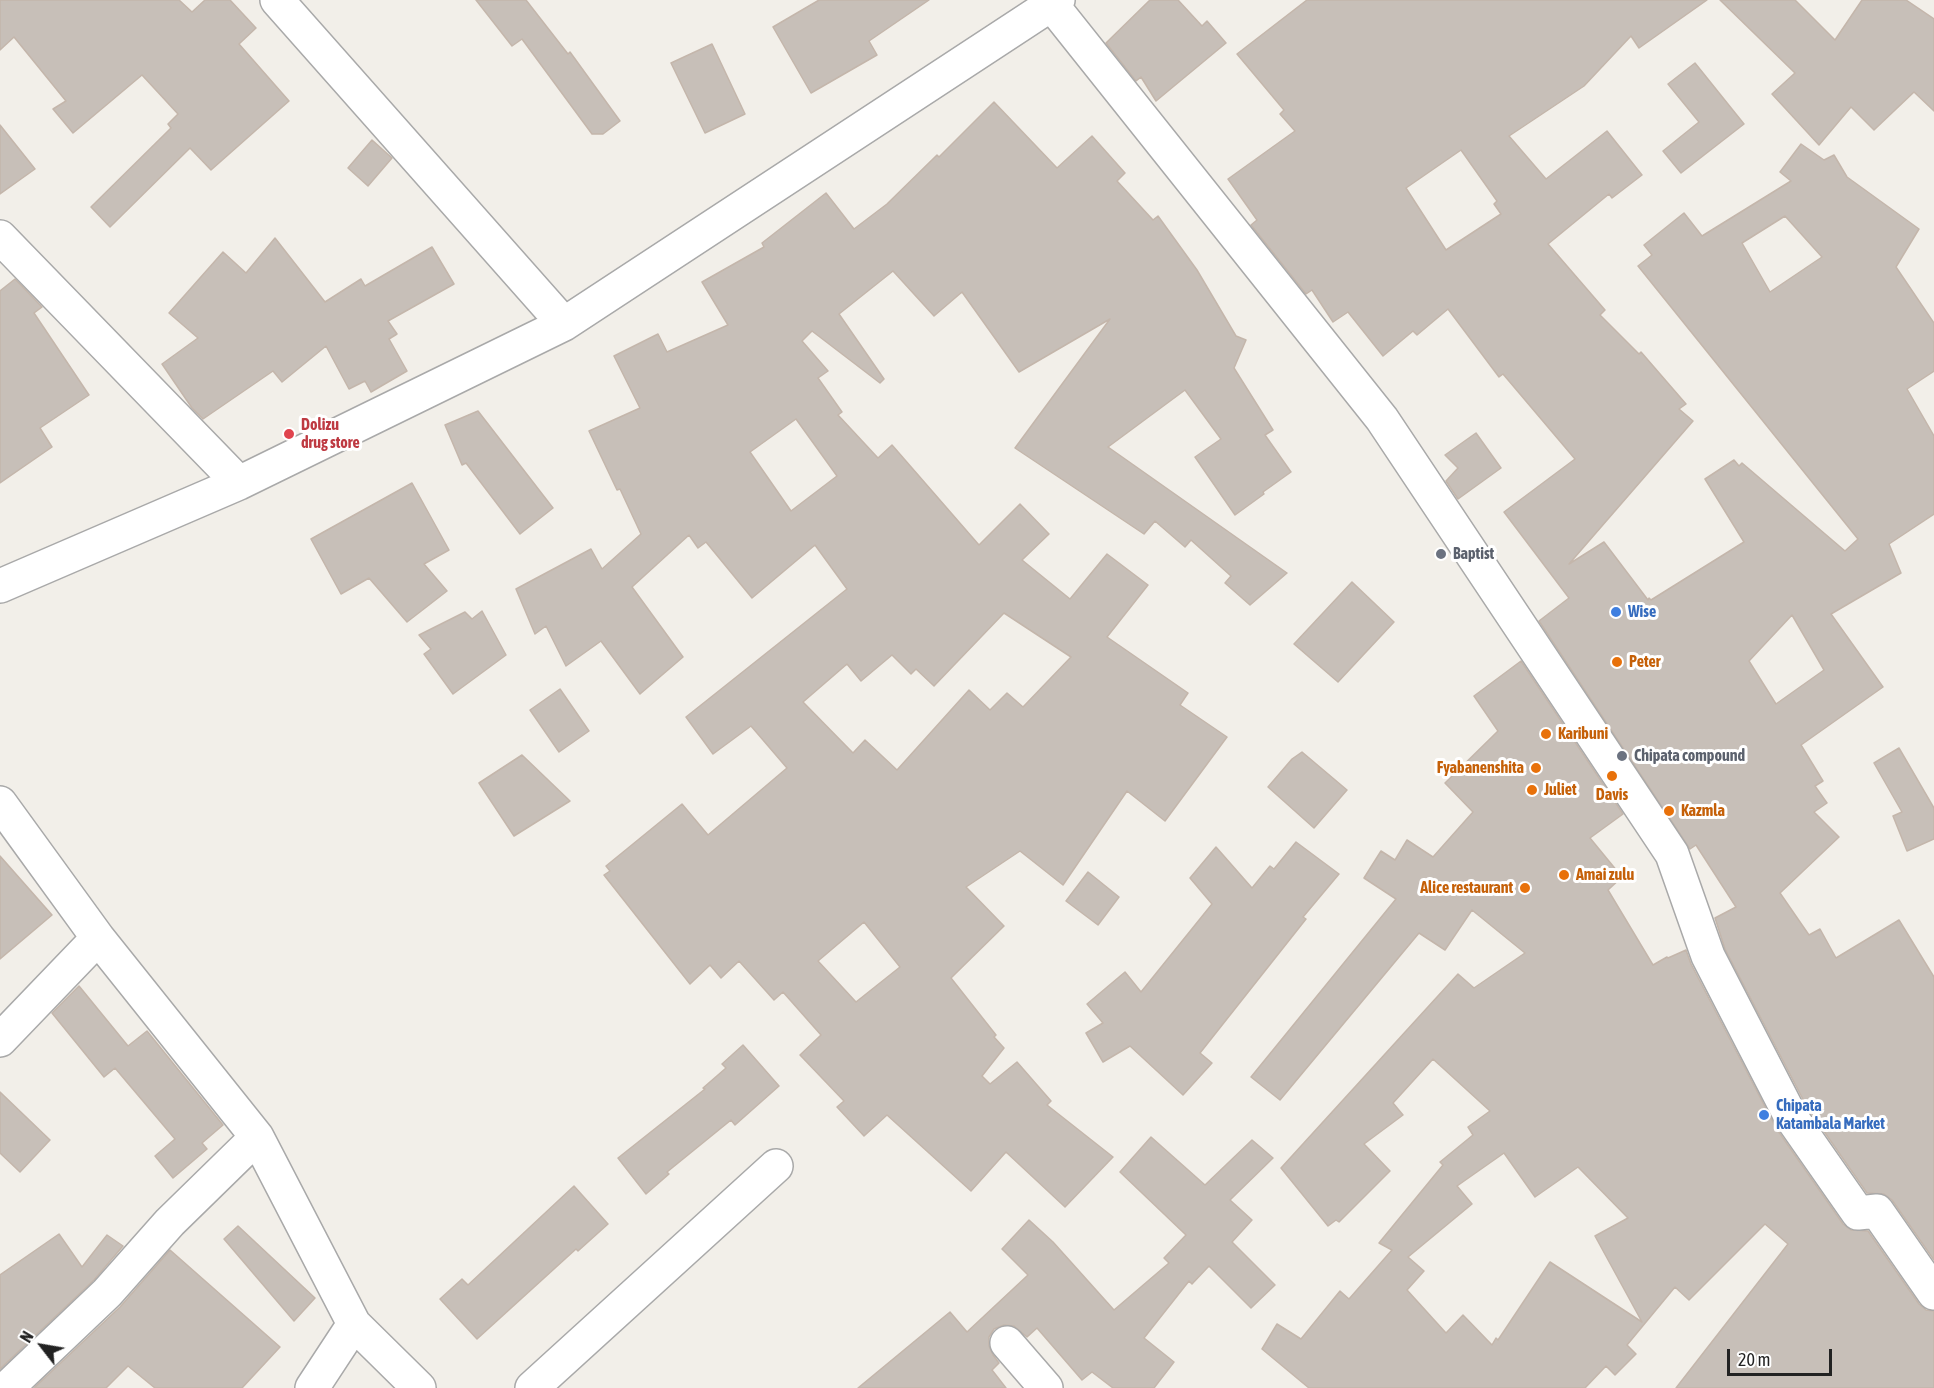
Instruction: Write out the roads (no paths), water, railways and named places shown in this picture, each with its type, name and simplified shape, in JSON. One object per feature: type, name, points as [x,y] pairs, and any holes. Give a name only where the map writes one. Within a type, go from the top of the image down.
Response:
[{"type":"street","points":[[277,0],[564,324]]},
{"type":"street","points":[[0,586],[239,483],[564,324],[1052,2],[1382,419],[1672,854],[1708,956],[1791,1117],[1858,1213],[1877,1210],[1934,1293]]},
{"type":"street","points":[[0,237],[239,483]]},
{"type":"street","points":[[0,803],[98,938],[257,1137],[354,1324],[419,1388]]},
{"type":"street","points":[[0,1040],[98,938]]},
{"type":"street","points":[[7,1388],[107,1293],[170,1222],[257,1137]]},
{"type":"street","points":[[532,1388],[776,1166]]},
{"type":"street","points":[[312,1388],[354,1324]]},
{"type":"street","points":[[1007,1343],[1046,1388]]},
{"type":"place","name":"Dolizu drug store","points":[[289,434]]},
{"type":"place","name":"Baptist","points":[[1441,554]]},
{"type":"place","name":"Wise","points":[[1616,612]]},
{"type":"place","name":"Peter","points":[[1617,662]]},
{"type":"place","name":"Karibuni","points":[[1546,734]]},
{"type":"place","name":"Chipata compound","points":[[1622,756]]},
{"type":"place","name":"Fyabanenshita","points":[[1536,768]]},
{"type":"place","name":"Davis","points":[[1612,776]]},
{"type":"place","name":"Juliet","points":[[1532,790]]},
{"type":"place","name":"Kazmla","points":[[1669,811]]},
{"type":"place","name":"Amai zulu","points":[[1564,875]]},
{"type":"place","name":"Alice restaurant","points":[[1525,888]]},
{"type":"place","name":"Chipata Katambala Market","points":[[1764,1115]]}]
